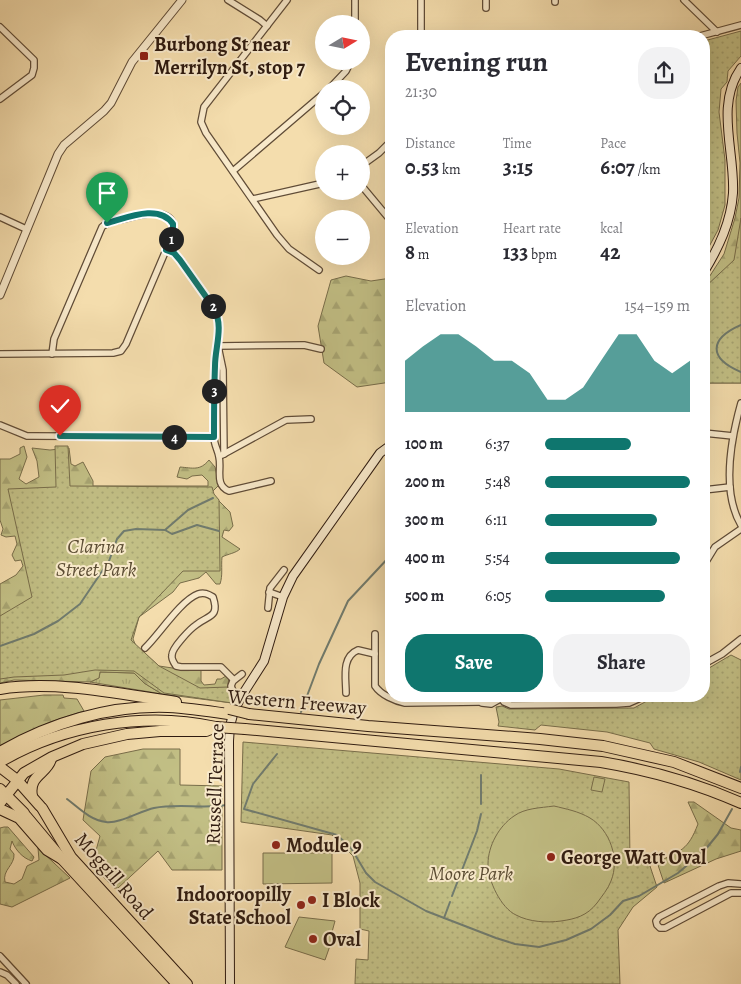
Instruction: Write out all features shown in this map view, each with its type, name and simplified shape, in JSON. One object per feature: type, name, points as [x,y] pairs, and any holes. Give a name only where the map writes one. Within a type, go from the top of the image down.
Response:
[{"type":"highway","points":[[0,689],[34,686],[55,687],[218,710]]},
{"type":"highway","points":[[0,694],[16,690],[55,687]]},
{"type":"highway","name":"Western Freeway","points":[[1,760],[22,740],[50,728],[108,712],[166,707],[218,710],[368,726],[540,738],[603,746],[674,762],[741,788]]},
{"type":"highway","name":"Western Freeway","points":[[1,760],[58,736],[101,726],[132,722],[205,724],[216,727],[600,762],[684,781],[741,803]]},
{"type":"highway","points":[[22,816],[2,795],[30,769],[52,757],[90,742],[127,734],[160,731],[206,731],[216,727]]},
{"type":"highway","points":[[32,796],[31,791],[34,781],[40,772],[50,765],[52,757]]},
{"type":"highway","name":"Moggill Road","points":[[1,760],[41,807],[71,857],[187,984]]},
{"type":"highway","points":[[0,809],[22,816]]},
{"type":"highway","name":"Moggill Road","points":[[22,816],[47,850],[62,859],[177,984]]},
{"type":"main road","points":[[710,261],[721,240],[731,207],[733,173],[727,113],[730,92],[741,68]]},
{"type":"main road","name":"Russell Terrace","points":[[230,984],[229,738],[232,718],[242,696],[264,661],[283,597],[292,576],[380,453],[385,449]]},
{"type":"street","points":[[0,295],[3,278],[61,149],[111,103],[132,62],[182,0]]},
{"type":"street","points":[[228,0],[267,26]]},
{"type":"street","points":[[287,0],[204,107],[202,122],[206,133],[277,235],[289,250],[318,270]]},
{"type":"street","points":[[355,0],[355,15]]},
{"type":"street","points":[[421,0],[421,30]]},
{"type":"street","points":[[486,0],[486,8]]},
{"type":"street","points":[[684,0],[717,32]]},
{"type":"street","points":[[710,34],[741,25]]},
{"type":"street","points":[[0,28],[34,60],[34,68],[32,75],[0,99]]},
{"type":"street","points":[[338,80],[347,70]]},
{"type":"street","points":[[233,171],[315,101]]},
{"type":"street","points":[[370,160],[385,147]]},
{"type":"street","points":[[253,199],[315,185]]},
{"type":"street","points":[[370,196],[385,215]]},
{"type":"street","points":[[0,354],[52,354],[113,353],[122,350],[166,250],[174,228],[170,220],[162,215],[146,214],[103,225],[54,339],[52,354]]},
{"type":"street","points":[[0,217],[26,229]]},
{"type":"street","points":[[166,250],[179,258],[214,308],[218,320],[214,437],[215,446],[222,456]]},
{"type":"street","points":[[218,346],[304,345],[321,350]]},
{"type":"street","points":[[218,346],[223,370],[220,479],[224,489],[230,490],[271,481]]},
{"type":"street","points":[[741,403],[733,436],[730,487],[733,509],[741,525]]},
{"type":"street","points":[[222,456],[286,420],[311,419]]},
{"type":"street","points":[[0,424],[27,436],[214,437]]},
{"type":"street","points":[[710,434],[733,436]]},
{"type":"street","points":[[710,489],[730,487]]},
{"type":"street","points":[[710,556],[716,548],[741,529]]},
{"type":"street","points":[[268,608],[269,592],[272,584],[284,570]]},
{"type":"street","points":[[269,592],[283,597]]},
{"type":"street","points":[[145,648],[156,639],[161,628],[192,597],[206,593],[213,597],[216,606],[214,612],[208,619],[196,624],[175,647],[171,654],[173,661],[176,666],[181,667],[221,667],[234,680]]},
{"type":"street","points":[[375,634],[376,687],[385,693]]},
{"type":"street","points":[[710,661],[741,639]]},
{"type":"street","points":[[346,693],[346,663],[348,657],[358,650],[375,654]]},
{"type":"street","points":[[242,674],[231,685],[232,689],[242,696]]},
{"type":"street","points":[[405,702],[480,702],[490,704],[492,702]]},
{"type":"street","points":[[504,702],[511,705],[625,704],[630,702]]},
{"type":"street","points":[[726,884],[738,884],[739,893],[728,895],[665,928],[660,928],[657,925],[659,917],[716,887],[726,884]]},
{"type":"street","points":[[0,956],[26,984]]},
{"type":"street","points":[[0,972],[7,975],[16,984]]},
{"type":"green space","points":[[741,31],[741,56],[728,71],[727,82],[721,89],[719,112],[725,160],[725,205],[718,230],[710,245],[710,39]]},
{"type":"green space","points":[[741,83],[741,383],[710,383],[710,276],[724,254],[739,198],[740,163],[736,101],[738,87]]},
{"type":"green space","points":[[741,218],[741,383],[710,383],[710,282],[734,260]]},
{"type":"green space","points":[[346,276],[371,281],[385,279],[385,383],[357,387],[324,363],[318,326],[331,280]]},
{"type":"green space","name":"Clarina Street Park","points":[[24,446],[27,457],[19,479],[26,484],[39,477],[37,461],[32,448],[50,450],[69,448],[71,464],[75,466],[83,462],[93,481],[93,486],[208,486],[208,481],[202,475],[192,476],[187,479],[177,477],[180,467],[199,467],[206,464],[209,460],[215,467],[219,485],[211,493],[230,512],[233,526],[229,531],[224,530],[222,537],[240,549],[222,557],[220,584],[216,584],[206,572],[199,578],[180,583],[173,592],[139,617],[133,639],[136,646],[159,666],[201,670],[201,681],[204,685],[215,684],[217,679],[229,677],[229,694],[234,697],[232,703],[162,694],[144,683],[134,673],[100,672],[99,678],[90,682],[14,680],[0,683],[0,584],[16,575],[23,566],[21,560],[15,561],[12,555],[17,544],[15,536],[6,537],[1,535],[3,529],[0,520],[0,459],[10,459],[20,454],[20,448]]},
{"type":"green space","name":"Clarina Street Park","points":[[55,446],[68,446],[70,486],[212,487],[214,494],[219,500],[220,571],[183,571],[139,617],[131,640],[159,666],[200,688],[228,687],[229,694],[234,697],[232,703],[164,693],[134,671],[95,670],[64,675],[0,679],[0,616],[32,597],[8,489],[56,487]]},
{"type":"green space","points":[[731,655],[741,660],[741,780],[699,762],[654,749],[650,743],[607,732],[541,725],[535,730],[498,726],[496,707],[502,706],[509,709],[634,708],[645,702],[710,702],[710,667]]},
{"type":"green space","points":[[100,672],[134,673],[144,683],[162,694],[90,682],[99,678]]},
{"type":"green space","points":[[44,695],[63,695],[64,698],[77,699],[84,711],[50,722],[0,746],[0,700]]},
{"type":"green space","name":"Moore Park","points":[[243,742],[559,769],[629,782],[630,862],[649,863],[657,887],[633,907],[618,930],[620,984],[355,984],[356,959],[368,960],[369,931],[360,929],[360,883],[353,856],[332,835],[241,822]]},
{"type":"green space","points":[[143,749],[180,749],[180,785],[222,786],[222,870],[172,870],[158,851],[118,888],[114,888],[92,865],[100,836],[83,820],[91,771],[105,757]]},
{"type":"green space","points":[[594,777],[605,779],[602,792],[591,790]]},
{"type":"green space","points":[[688,802],[694,802],[731,828],[741,830],[741,851],[716,859],[664,883],[657,862],[683,849],[691,839],[698,824]]},
{"type":"green space","name":"George Watt Oval","points":[[554,806],[572,810],[597,823],[608,837],[614,855],[614,872],[605,892],[585,914],[561,921],[532,921],[510,911],[496,893],[490,878],[488,864],[490,850],[499,831],[514,816],[523,811]]},
{"type":"green space","points":[[8,827],[34,857],[32,861],[25,858],[12,841],[10,849],[14,854],[14,858],[5,874],[5,882],[14,884],[22,879],[27,866],[39,860],[38,848],[70,878],[12,907],[0,904],[0,828]]},
{"type":"green space","points":[[263,853],[332,853],[332,883],[263,884]]},
{"type":"green space","name":"Oval","points":[[299,917],[335,921],[332,932],[338,935],[337,942],[332,940],[325,960],[285,947]]},
{"type":"waterway","points":[[741,325],[723,336],[718,342],[717,348],[718,355],[723,361],[741,372]]},
{"type":"waterway","points":[[0,646],[34,634],[58,621],[80,604],[109,561],[117,539],[124,531],[136,529],[165,530],[188,510],[213,498]]},
{"type":"waterway","points":[[165,530],[172,534],[197,525],[219,531]]},
{"type":"waterway","points":[[301,712],[319,664],[348,601],[385,561]]},
{"type":"waterway","points":[[277,754],[253,784],[244,809],[337,835],[351,848],[366,873],[375,882],[426,911],[496,938],[515,944],[539,947],[566,940],[591,929],[610,915],[623,901],[639,896],[678,873],[705,850],[718,834],[732,809]]},
{"type":"waterway","points":[[740,772],[741,767]]},
{"type":"waterway","points":[[481,775],[481,804]]},
{"type":"waterway","points":[[67,799],[90,816],[106,822],[117,821],[154,808],[227,805]]},
{"type":"waterway","points":[[452,896],[477,831],[481,814]]},
{"type":"waterway","points":[[444,918],[450,902]]},
{"type":"place","name":"Burbong St near Merrilyn St, stop 7","points":[[144,56]]},
{"type":"place","name":"Module 9","points":[[276,845]]},
{"type":"place","name":"George Watt Oval","points":[[551,857]]},
{"type":"place","name":"I Block","points":[[312,900]]},
{"type":"place","name":"Indooroopilly State School","points":[[301,905]]},
{"type":"place","name":"Oval","points":[[313,939]]},
{"type":"route","points":[[60,436],[214,437],[218,316],[178,256],[166,250],[174,230],[173,224],[165,216],[152,213],[107,223]]}]
